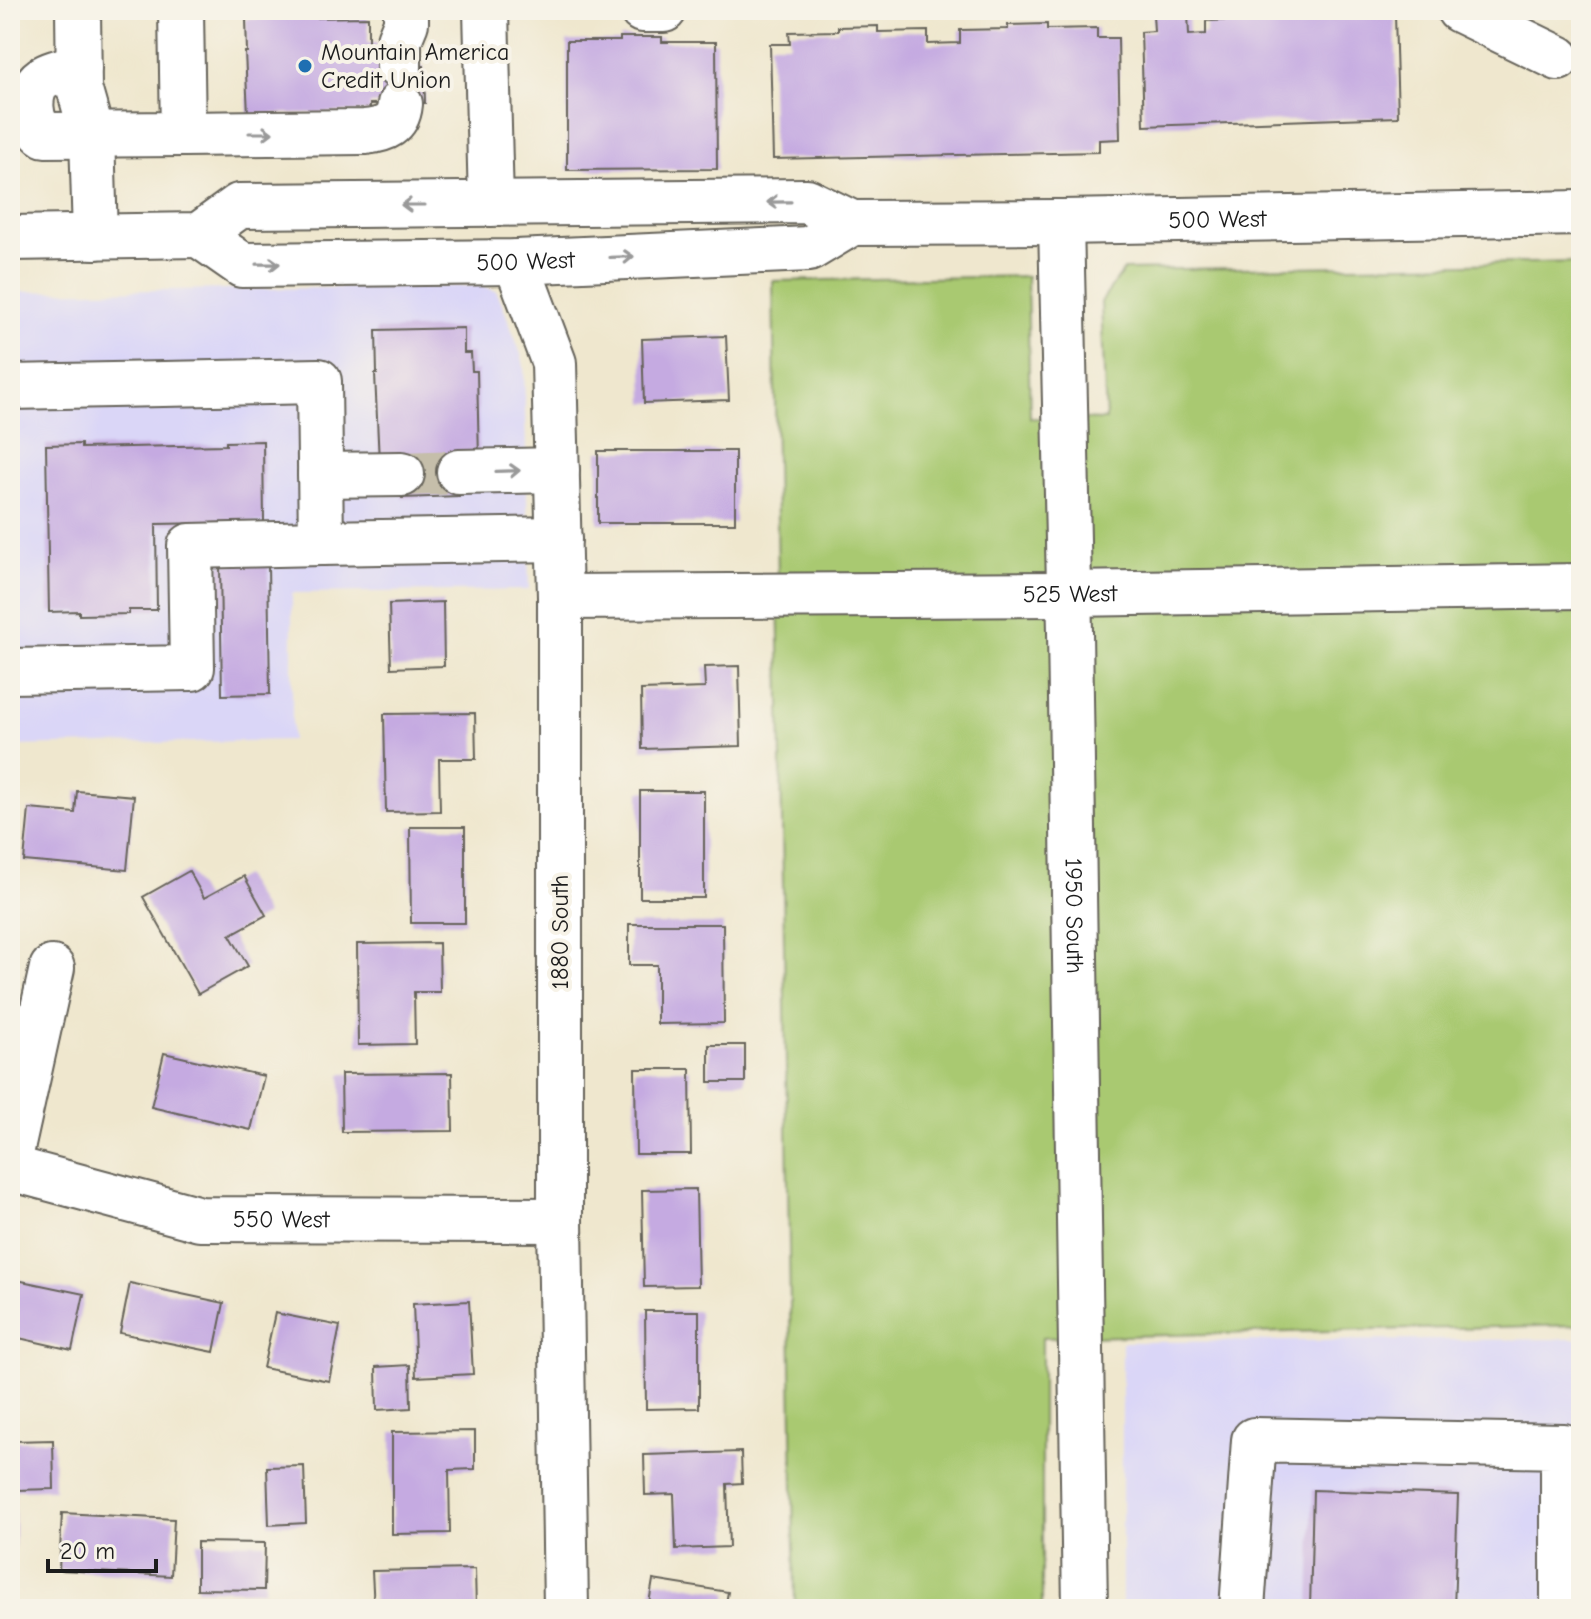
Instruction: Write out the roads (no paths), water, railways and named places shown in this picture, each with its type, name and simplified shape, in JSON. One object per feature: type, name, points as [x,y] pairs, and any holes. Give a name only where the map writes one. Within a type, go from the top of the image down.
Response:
[{"type":"street","points":[[78,10],[79,88],[92,134],[95,237]]},
{"type":"street","points":[[181,10],[183,134]]},
{"type":"street","points":[[92,134],[378,131],[395,122],[399,114],[399,40],[406,23],[406,10]]},
{"type":"street","points":[[486,10],[491,204]]},
{"type":"street","points":[[642,10],[664,10]]},
{"type":"street","points":[[1459,10],[1558,58]]},
{"type":"street","name":"500 West","points":[[852,223],[809,249],[516,262],[242,265],[199,235],[239,206],[807,201],[852,223],[1581,213]]},
{"type":"street","name":"1950 South","points":[[1061,222],[1070,594],[1085,1609]]},
{"type":"street","points":[[10,238],[199,235]]},
{"type":"street","name":"1880 South","points":[[516,262],[554,363],[560,597],[560,1220],[566,1609]]},
{"type":"street","points":[[10,387],[319,381],[321,543]]},
{"type":"street","points":[[459,472],[557,470]]},
{"type":"street","points":[[320,475],[402,474]]},
{"type":"street","points":[[10,671],[192,668],[190,546],[559,539]]},
{"type":"street","name":"525 West","points":[[560,597],[1070,594],[1581,586]]},
{"type":"street","points":[[10,1158],[52,968]]},
{"type":"street","name":"550 West","points":[[10,1168],[200,1219],[560,1220]]},
{"type":"street","points":[[1242,1609],[1254,1440],[1563,1446],[1563,1609]]},
{"type":"tunnel","points":[[402,474],[459,472]]},
{"type":"place","name":"Mountain America Credit Union","points":[[305,66]]}]
